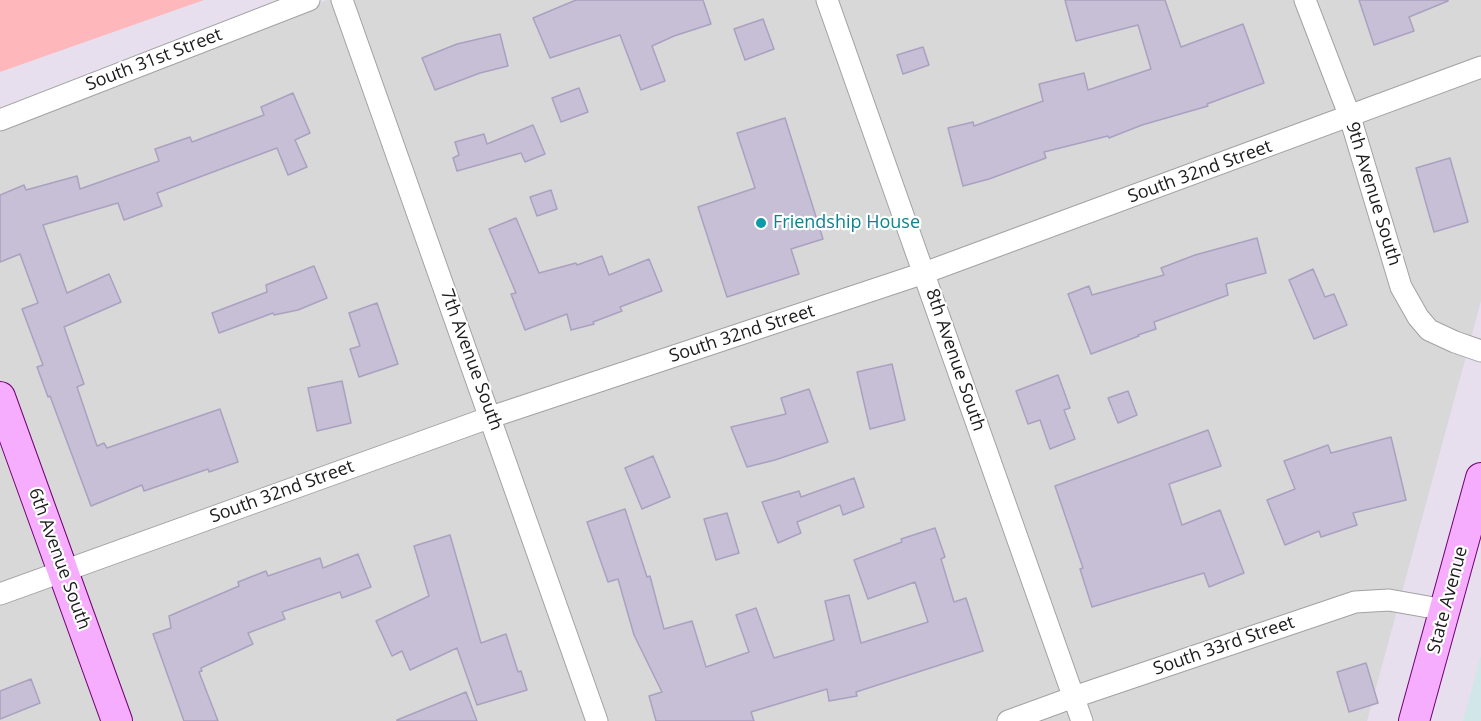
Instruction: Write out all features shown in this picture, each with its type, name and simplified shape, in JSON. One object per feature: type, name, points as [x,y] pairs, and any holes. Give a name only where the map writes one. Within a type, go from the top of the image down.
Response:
[{"type":"street","name":"South 31st Street","points":[[0,120],[309,0]]},
{"type":"street","name":"7th Avenue South","points":[[342,0],[597,721]]},
{"type":"street","name":"8th Avenue South","points":[[827,0],[1082,721]]},
{"type":"street","name":"9th Avenue South","points":[[1305,0],[1350,117],[1401,287],[1429,330],[1481,351]]},
{"type":"street","name":"South 32nd Street","points":[[0,594],[491,417],[924,273],[1481,67]]},
{"type":"street","name":"6th Avenue South","points":[[0,397],[117,721]]},
{"type":"street","name":"State Avenue","points":[[1414,721],[1481,478]]},
{"type":"street","name":"South 33rd Street","points":[[1008,721],[1355,602],[1389,600],[1445,610]]},
{"type":"shaded area","points":[[0,0],[204,0],[0,72]]},
{"type":"shaded area","points":[[327,0],[1481,0],[1481,301],[1367,721],[0,721],[0,122]]},
{"type":"shaded area","points":[[1481,655],[1481,721],[1463,721]]},
{"type":"building","points":[[576,0],[703,0],[711,24],[652,46],[665,81],[641,90],[620,35],[550,58],[533,18]]},
{"type":"building","points":[[1065,0],[1165,0],[1181,47],[1243,24],[1264,83],[1207,104],[1208,106],[1142,125],[1109,138],[1108,136],[1044,152],[1046,158],[963,186],[948,128],[973,122],[974,126],[1043,101],[1039,84],[1084,73],[1088,90],[1151,69],[1138,25],[1076,41]]},
{"type":"building","points":[[1359,0],[1448,1],[1409,17],[1414,31],[1374,45]]},
{"type":"building","points":[[763,19],[774,49],[745,60],[734,29]]},
{"type":"building","points":[[500,34],[508,66],[480,73],[435,90],[422,58],[457,44]]},
{"type":"building","points":[[923,47],[929,65],[903,74],[897,55]]},
{"type":"building","points":[[579,88],[588,112],[561,122],[552,98]]},
{"type":"building","points":[[293,93],[310,133],[295,140],[307,167],[288,175],[277,148],[157,193],[162,206],[124,220],[118,203],[43,225],[67,293],[109,274],[121,302],[64,327],[84,384],[77,387],[97,446],[104,443],[107,448],[220,409],[238,462],[209,472],[208,469],[144,491],[142,485],[91,506],[37,367],[43,365],[22,309],[38,303],[20,254],[0,262],[0,195],[24,185],[26,190],[77,176],[80,189],[159,161],[155,149],[190,137],[192,142],[264,115],[261,107]]},
{"type":"building","name":"Friendship House","points":[[785,118],[823,239],[791,249],[799,274],[727,297],[698,207],[755,188],[737,133]]},
{"type":"building","points":[[533,125],[545,154],[525,162],[521,153],[457,171],[453,158],[459,155],[455,142],[484,134],[487,144]]},
{"type":"building","points":[[1450,158],[1468,222],[1434,232],[1416,168]]},
{"type":"building","points":[[551,190],[557,209],[537,216],[530,197]]},
{"type":"building","points":[[516,218],[539,273],[576,263],[577,265],[602,256],[609,275],[649,259],[662,291],[620,307],[622,311],[593,322],[594,324],[571,330],[567,314],[525,330],[511,294],[516,293],[489,229]]},
{"type":"building","points":[[1257,238],[1266,273],[1226,284],[1228,295],[1154,322],[1156,329],[1091,354],[1068,294],[1089,286],[1092,295],[1164,275],[1161,268],[1195,255]]},
{"type":"building","points":[[314,266],[327,298],[298,310],[274,315],[273,313],[219,333],[212,313],[267,292],[266,285]]},
{"type":"building","points":[[1313,269],[1325,297],[1334,294],[1347,325],[1314,339],[1289,280]]},
{"type":"building","points":[[377,303],[398,364],[359,377],[350,349],[360,346],[349,313]]},
{"type":"building","points":[[892,364],[905,420],[870,429],[857,372]]},
{"type":"building","points":[[1058,375],[1070,408],[1064,410],[1075,439],[1050,449],[1040,420],[1028,424],[1016,391]]},
{"type":"building","points":[[342,381],[351,423],[317,431],[308,388]]},
{"type":"building","points":[[809,389],[828,442],[747,467],[731,427],[786,414],[781,398]]},
{"type":"building","points":[[1128,391],[1137,415],[1118,423],[1108,398]]},
{"type":"building","points":[[1208,430],[1221,466],[1169,484],[1182,525],[1220,510],[1244,573],[1209,587],[1204,573],[1092,607],[1080,569],[1083,568],[1055,486]]},
{"type":"building","points":[[1391,437],[1406,500],[1353,513],[1357,525],[1321,537],[1319,531],[1285,545],[1267,500],[1295,489],[1284,461],[1328,445],[1331,453]]},
{"type":"building","points":[[653,456],[670,497],[642,509],[625,468]]},
{"type":"building","points":[[854,478],[864,507],[843,515],[840,505],[797,522],[801,533],[778,543],[762,502],[799,491],[801,497]]},
{"type":"building","points":[[625,509],[647,577],[650,576],[664,629],[692,621],[706,667],[749,652],[736,615],[756,608],[774,658],[834,640],[825,601],[849,595],[861,643],[928,622],[915,582],[868,599],[854,560],[902,542],[901,539],[935,528],[945,557],[941,559],[954,602],[966,598],[983,651],[856,692],[857,696],[829,701],[827,689],[751,712],[754,721],[656,721],[649,696],[662,692],[634,635],[618,579],[608,582],[587,522]]},
{"type":"building","points":[[727,513],[739,553],[716,560],[704,519]]},
{"type":"building","points":[[450,535],[481,643],[506,634],[518,672],[521,671],[527,690],[477,705],[457,648],[410,670],[402,651],[392,656],[376,621],[429,596],[414,546]]},
{"type":"building","points":[[358,554],[371,587],[342,598],[340,592],[282,612],[285,619],[248,633],[253,644],[201,668],[202,671],[199,672],[218,721],[184,721],[153,634],[171,628],[169,616],[239,586],[238,582],[266,571],[268,576],[320,558],[323,568]]},
{"type":"building","points":[[1366,663],[1378,703],[1349,712],[1337,672]]},
{"type":"building","points":[[31,679],[40,703],[0,719],[0,691]]},
{"type":"building","points":[[466,692],[477,721],[397,721],[397,720]]},
{"type":"place","name":"Friendship House","points":[[761,223]]}]
